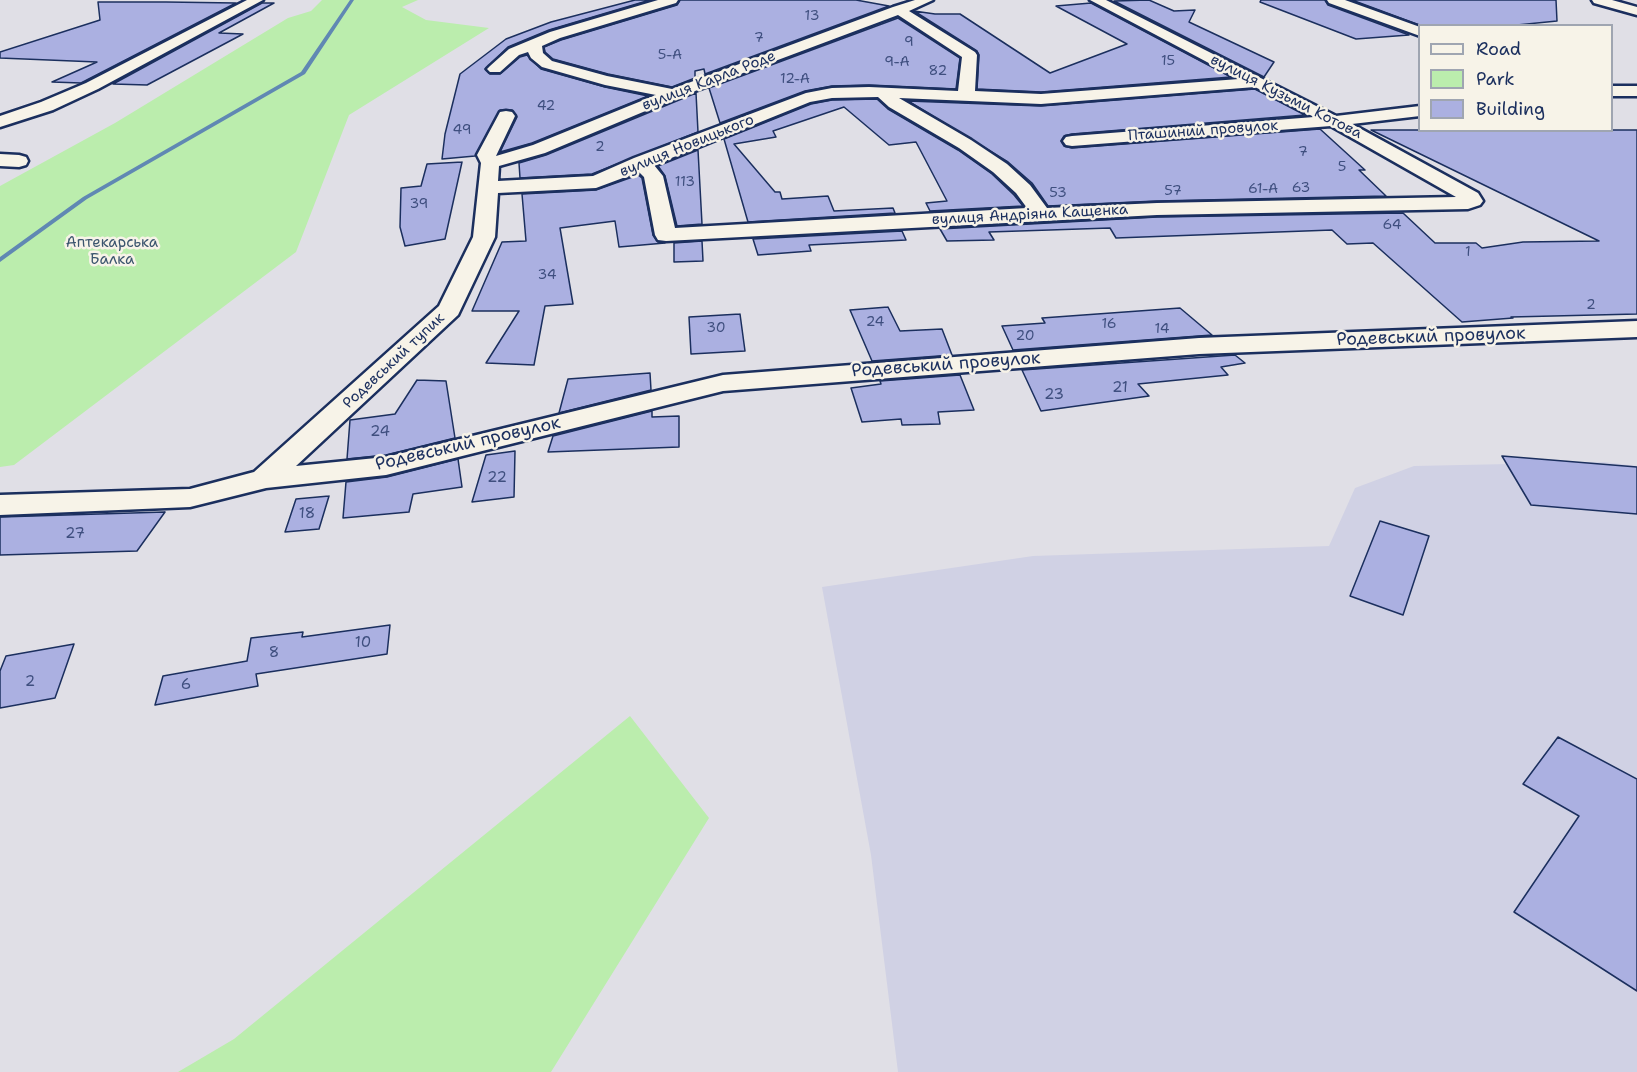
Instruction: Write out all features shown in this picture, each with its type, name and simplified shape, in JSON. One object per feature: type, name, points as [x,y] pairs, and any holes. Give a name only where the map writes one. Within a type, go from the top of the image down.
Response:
[{"type":"street","points":[[0,122],[47,106],[92,86],[257,0]]},
{"type":"street","points":[[495,69],[514,52],[555,35],[672,0]]},
{"type":"street","name":"вулиця Карла Роде","points":[[490,163],[539,149],[673,94],[927,0]]},
{"type":"street","name":"вулиця Кузьми Котова","points":[[1096,0],[1334,121],[1471,197],[1473,201]]},
{"type":"street","points":[[1333,0],[1418,32]]},
{"type":"street","points":[[1598,0],[1637,11]]},
{"type":"street","points":[[898,10],[970,55],[966,96]]},
{"type":"street","points":[[535,44],[536,55],[547,64],[605,80],[673,94]]},
{"type":"street","name":"вулиця Новицького","points":[[488,188],[596,182],[641,162],[806,98],[832,93],[1041,99],[1258,82]]},
{"type":"street","points":[[1613,91],[1637,91]]},
{"type":"street","points":[[883,93],[895,103],[965,144],[1000,168],[1023,189],[1041,214]]},
{"type":"street","name":"Пташиний провулок","points":[[1072,141],[1334,121],[1418,111]]},
{"type":"street","name":"Родевський тупик","points":[[265,479],[449,310],[484,237],[490,163],[486,155],[506,116]]},
{"type":"street","name":"вулиця Андріяна Кащенка","points":[[641,162],[653,176],[666,235],[1157,209],[1444,204],[1473,201]]},
{"type":"street","name":"Родевський провулок","points":[[0,505],[190,498],[265,479],[386,466],[723,383],[1199,346],[1637,329]]},
{"type":"shaded area","points":[[1604,462],[1637,466],[1637,1072],[898,1072],[871,855],[822,587],[1033,556],[1329,546],[1355,488],[1414,466]]},
{"type":"green space","name":"Аптекарська Балка","points":[[322,0],[418,0],[402,7],[426,20],[489,28],[349,115],[296,252],[14,465],[0,467],[0,186],[115,123],[288,18],[311,11]]},
{"type":"green space","points":[[630,716],[709,818],[551,1072],[178,1072],[234,1039]]},
{"type":"building","points":[[635,0],[650,0],[549,30],[508,47],[485,69],[490,74],[500,74],[520,57],[527,55],[541,69],[648,96],[532,143],[500,152],[517,117],[512,110],[500,110],[475,156],[442,159],[445,134],[460,74],[506,39],[551,22]]},
{"type":"building","points":[[680,0],[856,0],[889,6],[705,74],[704,69],[695,71],[695,78],[672,87],[608,74],[553,59],[545,52],[544,47],[561,40],[677,5]]},
{"type":"building","points":[[1149,0],[1174,11],[1195,10],[1189,22],[1274,62],[1264,77],[1114,1]]},
{"type":"building","points":[[1261,0],[1325,0],[1328,5],[1409,35],[1356,39],[1260,2]]},
{"type":"building","points":[[1352,0],[1556,0],[1557,21],[1527,24],[1418,25]]},
{"type":"building","points":[[98,2],[236,3],[81,83],[52,82],[97,62],[0,58],[0,52],[100,20]]},
{"type":"building","points":[[262,3],[274,3],[219,33],[243,34],[147,85],[113,84]]},
{"type":"building","points":[[1091,3],[1231,77],[1041,92],[977,89],[979,55],[977,51],[914,11],[960,14],[1050,73],[1127,44],[1056,6]]},
{"type":"building","points":[[898,18],[960,58],[956,89],[869,85],[832,86],[805,91],[720,123],[709,88]]},
{"type":"building","points":[[1255,89],[1305,115],[1072,134],[1064,136],[1061,141],[1064,146],[1072,148],[1320,129],[1365,170],[1359,170],[1386,196],[1048,206],[1032,183],[1008,162],[908,101],[1041,106]]},
{"type":"building","points":[[696,93],[698,132],[592,174],[520,178],[519,163],[546,155]]},
{"type":"building","points":[[877,99],[888,109],[958,150],[992,174],[1023,206],[930,211],[926,203],[947,201],[916,142],[889,145],[844,107],[773,131],[776,137],[734,144],[775,192],[780,192],[782,199],[828,196],[834,211],[893,208],[895,213],[748,222],[724,139],[811,104],[832,100]]},
{"type":"building","points":[[1371,130],[1613,132],[1613,130],[1637,130],[1637,314],[1511,317],[1513,318],[1462,322],[1373,243],[1347,244],[1332,230],[1116,238],[1110,228],[989,232],[994,240],[947,241],[940,229],[1157,217],[1403,213],[1435,243],[1476,243],[1482,248],[1523,242],[1599,241]]},
{"type":"building","points":[[698,150],[702,224],[677,226],[665,176],[658,166]]},
{"type":"building","points":[[462,162],[445,239],[405,246],[400,227],[401,188],[421,186],[427,164]]},
{"type":"building","points":[[638,175],[642,178],[653,235],[658,242],[665,243],[619,247],[615,221],[560,228],[573,304],[545,306],[534,365],[486,363],[519,311],[472,311],[502,242],[526,241],[522,194],[596,190]]},
{"type":"building","points":[[902,231],[906,240],[809,245],[811,251],[758,255],[753,239]]},
{"type":"building","points":[[702,241],[703,261],[674,262],[674,243]]},
{"type":"building","points":[[888,307],[900,331],[942,329],[952,355],[872,361],[850,310]]},
{"type":"building","points":[[1180,308],[1212,335],[1013,350],[1002,326],[1045,323],[1042,318]]},
{"type":"building","points":[[740,314],[745,351],[691,354],[689,317]]},
{"type":"building","points":[[1235,355],[1245,363],[1221,367],[1228,375],[1138,384],[1149,396],[1041,411],[1022,370]]},
{"type":"building","points":[[650,373],[651,390],[559,413],[568,379]]},
{"type":"building","points":[[960,375],[974,410],[938,412],[940,424],[902,425],[901,419],[862,422],[851,388],[881,384],[880,381]]},
{"type":"building","points":[[417,380],[446,381],[455,438],[386,455],[347,459],[350,420],[395,414]]},
{"type":"building","points":[[652,411],[652,417],[679,416],[679,447],[548,452],[553,436]]},
{"type":"building","points":[[515,451],[514,497],[472,502],[486,455]]},
{"type":"building","points":[[1502,456],[1637,467],[1637,514],[1531,505]]},
{"type":"building","points":[[458,459],[462,487],[413,494],[409,512],[343,518],[346,482],[387,477]]},
{"type":"building","points":[[329,496],[319,529],[285,532],[296,499]]},
{"type":"building","points":[[165,512],[137,551],[0,555],[0,517]]},
{"type":"building","points":[[1380,521],[1429,536],[1403,615],[1350,596]]},
{"type":"building","points":[[390,625],[387,654],[256,674],[258,686],[155,705],[163,676],[247,661],[251,638],[303,632],[302,637]]},
{"type":"building","points":[[74,644],[55,698],[0,708],[0,671],[6,656]]},
{"type":"building","points":[[1558,737],[1637,779],[1637,991],[1514,912],[1579,816],[1523,784]]},
{"type":"waterway","points":[[0,260],[85,198],[303,73],[352,0]]}]
